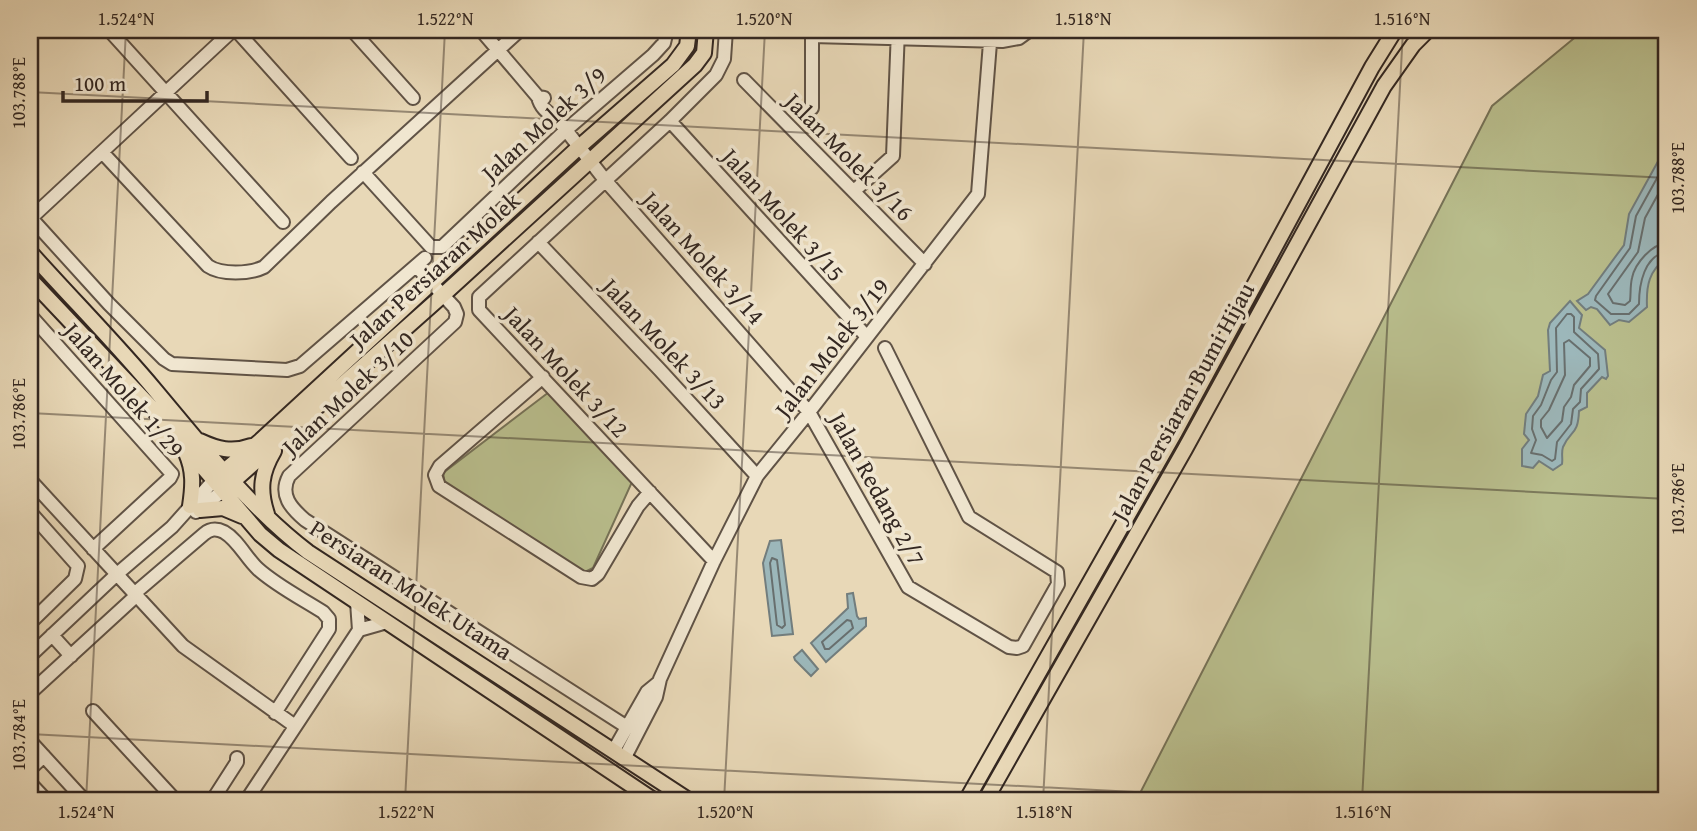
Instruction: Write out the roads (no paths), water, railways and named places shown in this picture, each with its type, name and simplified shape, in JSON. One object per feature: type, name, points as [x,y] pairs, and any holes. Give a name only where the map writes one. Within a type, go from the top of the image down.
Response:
[{"type":"main road","name":"Jalan Persiaran Molek","points":[[224,481],[259,442],[579,147],[673,65],[687,46],[689,30]]},
{"type":"main road","name":"Jalan Persiaran Molek","points":[[224,481],[282,438],[443,295],[700,59],[704,52],[706,30]]},
{"type":"main road","name":"Jalan Persiaran Bumi Hijau","points":[[966,801],[1182,420],[1372,67],[1395,30]]},
{"type":"main road","name":"Jalan Persiaran Bumi Hijau","points":[[985,801],[1384,86],[1413,45],[1428,30]]},
{"type":"main road","points":[[30,252],[156,391],[187,440],[195,508],[223,508],[246,518]]},
{"type":"main road","points":[[30,279],[152,408],[187,440],[222,450],[244,448],[259,442]]},
{"type":"main road","points":[[268,517],[261,495],[262,478],[268,461],[282,438]]},
{"type":"main road","name":"Persiaran Molek Utama","points":[[187,440],[224,481],[308,552],[690,801]]},
{"type":"main road","name":"Persiaran Molek Utama","points":[[224,481],[246,518],[279,551],[655,801]]},
{"type":"main road","points":[[1124,522],[1123,526],[1129,533],[1137,532]]},
{"type":"main road","points":[[1065,624],[1080,634]]},
{"type":"street","points":[[109,30],[283,222]]},
{"type":"street","points":[[30,218],[234,30],[351,159]]},
{"type":"street","points":[[352,30],[413,98]]},
{"type":"street","name":"Jalan Molek 3/14","points":[[481,30],[538,97],[544,98],[555,110],[555,116],[589,161],[809,412]]},
{"type":"street","points":[[102,152],[214,271],[253,272],[264,267],[363,172],[520,30]]},
{"type":"street","name":"Jalan Molek 3/9","points":[[363,172],[431,247],[442,247],[566,130],[661,47],[666,40],[667,30]]},
{"type":"street","name":"Jalan Molek 3/12","points":[[714,561],[478,310],[477,304],[479,297],[670,121],[716,75],[724,59],[726,30]]},
{"type":"street","points":[[812,108],[812,33],[991,36],[1011,41],[1030,30]]},
{"type":"street","points":[[854,191],[893,156],[898,34]]},
{"type":"street","name":"Jalan Molek 3/19","points":[[619,754],[656,697],[658,683],[714,561],[757,476],[978,194],[991,36]]},
{"type":"street","name":"Jalan Molek 3/16","points":[[744,80],[925,264]]},
{"type":"street","name":"Jalan Molek 3/15","points":[[670,121],[867,337]]},
{"type":"street","name":"Jalan Molek 3/10","points":[[30,218],[109,304],[172,364],[287,370],[300,366],[420,262],[457,314],[455,322],[289,476],[285,493],[288,501],[305,520],[627,727]]},
{"type":"street","name":"Jalan Molek 3/13","points":[[538,243],[757,476]]},
{"type":"street","name":"Jalan Molek 1/29","points":[[30,315],[172,474],[93,549]]},
{"type":"street","name":"Jalan Redang 2/7","points":[[809,412],[908,587],[1009,647],[1023,646],[1058,584],[1057,572],[969,517],[886,348]]},
{"type":"street","points":[[543,377],[440,466],[435,475],[439,486],[582,577],[592,579],[598,574],[638,506],[650,492]]},
{"type":"street","points":[[30,480],[183,646],[295,726]]},
{"type":"street","name":"Jalan Persiaran Molek","points":[[30,656],[117,574],[224,481]]},
{"type":"street","points":[[30,512],[78,566],[75,579],[30,623]]},
{"type":"street","points":[[30,693],[204,534],[216,529],[232,538],[255,566],[270,579],[323,612],[329,619],[329,629],[275,713]]},
{"type":"street","points":[[246,801],[359,630],[357,602]]},
{"type":"street","points":[[359,630],[387,622]]},
{"type":"street","points":[[52,635],[71,656]]},
{"type":"street","name":"Jalan Molek 3/19","points":[[619,754],[627,727],[647,692],[658,683]]},
{"type":"street","points":[[93,711],[176,801]]},
{"type":"street","points":[[30,741],[85,801]]},
{"type":"street","points":[[30,769],[44,756]]},
{"type":"street","points":[[212,801],[237,758]]},
{"type":"street","points":[[30,783],[47,801]]},
{"type":"water","points":[[1667,145],[1667,257],[1650,279],[1647,307],[1629,322],[1619,320],[1610,325],[1597,309],[1591,307],[1586,310],[1577,301],[1588,294],[1624,245],[1629,214]]},
{"type":"water","points":[[1570,301],[1582,315],[1579,328],[1605,350],[1608,376],[1606,379],[1602,377],[1587,393],[1587,407],[1579,411],[1576,429],[1563,447],[1562,464],[1553,470],[1539,461],[1533,468],[1522,466],[1522,449],[1529,440],[1524,434],[1526,414],[1538,396],[1543,375],[1550,371],[1550,323]]},
{"type":"water","points":[[781,540],[793,634],[772,636],[763,563],[770,541]]},
{"type":"water","points":[[853,593],[857,616],[859,619],[866,618],[866,626],[826,662],[811,643],[848,608],[847,594]]},
{"type":"water","points":[[802,650],[818,669],[811,676],[795,660],[794,657]]}]
